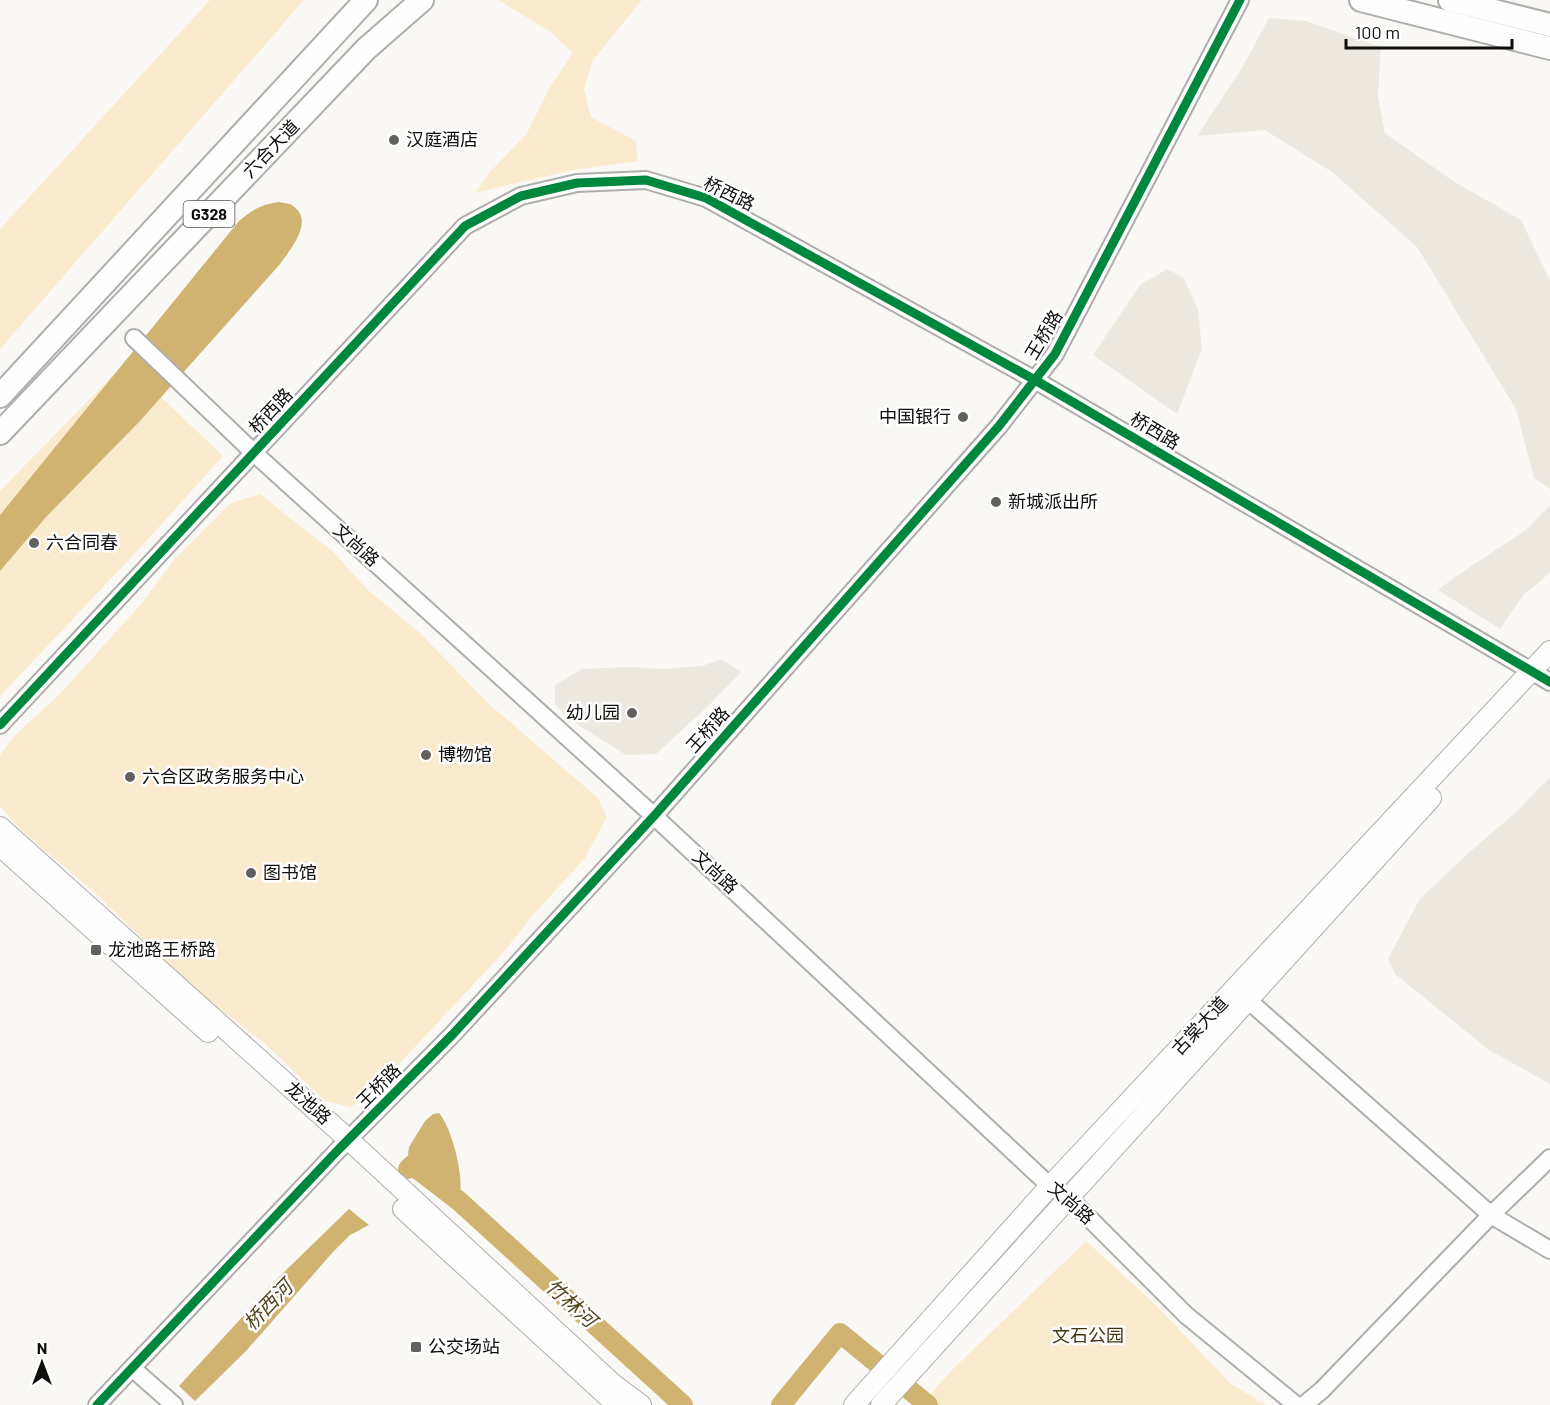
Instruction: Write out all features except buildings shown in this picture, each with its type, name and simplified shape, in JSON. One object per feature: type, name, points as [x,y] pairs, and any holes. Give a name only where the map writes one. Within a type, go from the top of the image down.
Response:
[{"type":"highway","name":"六合大道","points":[[0,396],[366,0]]},
{"type":"highway","name":"六合大道","points":[[0,433],[366,49],[422,0]]},
{"type":"highway","points":[[1361,0],[1550,48]]},
{"type":"highway","points":[[1450,0],[1550,25]]},
{"type":"main road","name":"古棠大道","points":[[881,1405],[1543,674],[1550,651]]},
{"type":"main road","name":"古棠大道","points":[[854,1405],[1050,1186],[1543,674]]},
{"type":"main road","name":"龙池路","points":[[0,827],[344,1145],[617,1405]]},
{"type":"main road","name":"龙池路","points":[[0,846],[344,1145],[613,1384],[641,1405]]},
{"type":"street","name":"王桥路","points":[[97,1405],[453,1034],[654,816],[999,426],[1055,354],[1240,0]]},
{"type":"street","name":"桥西路","points":[[0,724],[465,226],[521,196],[577,183],[646,180],[706,198],[1035,380],[1543,674]]},
{"type":"street","name":"文尚路","points":[[134,338],[254,453],[654,816],[1050,1186],[1069,1197],[1186,1315],[1296,1405]]},
{"type":"street","points":[[1249,1001],[1491,1215],[1550,1250]]},
{"type":"street","points":[[1304,1405],[1322,1390],[1491,1215],[1550,1158]]},
{"type":"street","points":[[132,1368],[174,1405]]},
{"type":"shaded area","points":[[1269,18],[1306,21],[1381,47],[1378,97],[1385,133],[1453,181],[1521,220],[1550,281],[1550,489],[1534,478],[1516,409],[1417,247],[1332,172],[1265,130],[1197,136],[1242,68]]},
{"type":"shaded area","points":[[1167,269],[1183,277],[1198,309],[1202,349],[1177,414],[1093,355],[1140,285]]},
{"type":"shaded area","points":[[1550,505],[1550,572],[1524,594],[1500,629],[1438,590],[1526,530]]},
{"type":"shaded area","name":"幼儿园","points":[[721,659],[741,672],[656,754],[626,755],[570,720],[555,704],[555,685],[582,669],[629,667],[662,669],[702,666]]},
{"type":"shaded area","points":[[1550,777],[1550,1084],[1489,1050],[1395,974],[1388,959],[1419,900],[1516,812]]},
{"type":"green space","points":[[210,0],[304,0],[0,349],[0,229]]},
{"type":"green space","points":[[498,0],[642,0],[593,60],[584,89],[591,117],[636,141],[638,161],[573,170],[475,193],[489,173],[527,133],[550,87],[573,53],[549,31]]},
{"type":"green space","points":[[125,363],[223,456],[0,696],[0,491]]},
{"type":"green space","points":[[260,494],[332,551],[369,591],[419,632],[488,703],[598,798],[607,817],[585,858],[533,915],[502,954],[383,1081],[351,1107],[325,1101],[263,1042],[198,992],[93,891],[22,831],[0,806],[0,755],[15,735],[58,696],[142,603],[173,561],[231,503]]},
{"type":"green space","name":"文石公园","points":[[1086,1241],[1155,1304],[1231,1384],[1266,1405],[921,1405],[951,1371]]},
{"type":"water","points":[[279,202],[293,206],[302,219],[299,235],[280,264],[139,422],[46,517],[0,571],[0,515],[239,221],[258,208]]},
{"type":"water","points":[[439,1113],[449,1131],[457,1156],[460,1181],[459,1201],[438,1191],[412,1165],[408,1155],[409,1147],[425,1121],[433,1114]]},
{"type":"water","name":"桥西河","points":[[349,1209],[369,1225],[350,1235],[333,1252],[246,1351],[195,1401],[179,1386],[279,1277]]},
{"type":"waterway","name":"竹林河","points":[[408,1169],[412,1165],[459,1201],[683,1405]]},
{"type":"waterway","name":"竹林河","points":[[781,1405],[840,1333],[928,1405]]},
{"type":"cycle path","points":[[97,1405],[339,1149],[453,1034],[654,816],[999,426],[1055,354],[1240,0]]},
{"type":"cycle path","points":[[0,725],[465,226],[521,196],[577,183],[646,180],[706,198],[1035,380],[1550,682]]},
{"type":"place","name":"汉庭酒店","points":[[394,140]]},
{"type":"place","name":"中国银行","points":[[963,417]]},
{"type":"place","name":"新城派出所","points":[[996,502]]},
{"type":"place","name":"六合同春","points":[[34,543]]},
{"type":"place","name":"幼儿园","points":[[632,713]]},
{"type":"place","name":"博物馆","points":[[426,755]]},
{"type":"place","name":"六合区政务服务中心","points":[[130,777]]},
{"type":"place","name":"图书馆","points":[[251,873]]},
{"type":"place","name":"龙池路王桥路","points":[[96,950]]},
{"type":"place","name":"公交场站","points":[[416,1347]]}]
